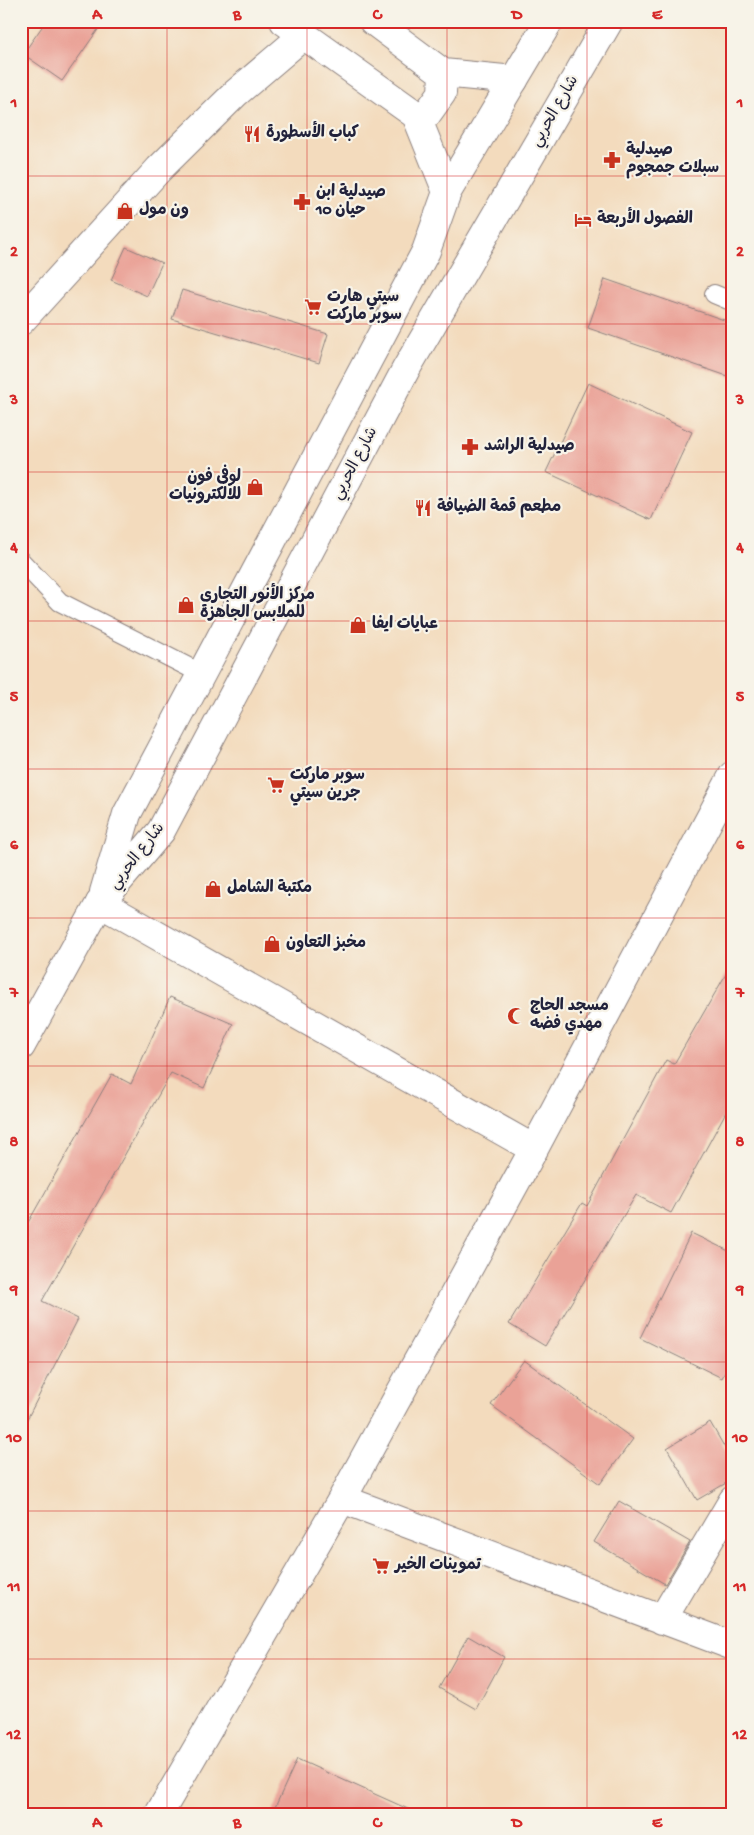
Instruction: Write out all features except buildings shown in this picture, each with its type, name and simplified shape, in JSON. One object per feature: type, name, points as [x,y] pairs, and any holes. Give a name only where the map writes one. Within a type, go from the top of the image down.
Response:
[{"type":"street","points":[[373,21],[443,73],[514,80]]},
{"type":"street","name":"شارع الحربي","points":[[100,903],[127,814],[426,251],[447,192],[549,21]]},
{"type":"street","name":"شارع الحربي","points":[[21,1046],[100,903],[161,832],[406,369],[609,21]]},
{"type":"street","points":[[21,321],[159,169],[236,93],[294,28],[416,115],[447,192]]},
{"type":"street","points":[[416,115],[427,114],[442,93],[443,73]]},
{"type":"street","points":[[161,1813],[342,1499],[534,1149],[733,775]]},
{"type":"street","points":[[100,903],[534,1149]]},
{"type":"street","points":[[342,1499],[733,1646]]},
{"type":"street","points":[[662,1620],[733,1500]]},
{"type":"lane","points":[[714,294],[733,302]]},
{"type":"lane","points":[[21,561],[60,602],[202,674]]},
{"type":"place","name":"كباب الأسطورة","points":[[252,134]]},
{"type":"place","name":"صيدلية سبلات جمجوم","points":[[612,160]]},
{"type":"place","name":"صيدلية ابن حيان 10","points":[[302,202]]},
{"type":"place","name":"ون مول","points":[[125,211]]},
{"type":"place","name":"الفصول الأربعة","points":[[583,220]]},
{"type":"place","name":"سيتي هارت سوبر ماركت","points":[[313,307]]},
{"type":"place","name":"صيدلية الراشد","points":[[470,447]]},
{"type":"place","name":"لوفي فون للالكترونيات","points":[[255,487]]},
{"type":"place","name":"مطعم قمة الضيافة","points":[[423,508]]},
{"type":"place","name":"مركز الأنور التجاري للملابس الجاهزة","points":[[186,605]]},
{"type":"place","name":"عبايات ايفا","points":[[358,625]]},
{"type":"place","name":"سوبر ماركت جرين سيتي","points":[[276,785]]},
{"type":"place","name":"مكتبة الشامل","points":[[213,889]]},
{"type":"place","name":"مخبز التعاون","points":[[272,944]]},
{"type":"place","name":"مسجد الحاج مهدي فضه","points":[[516,1016]]},
{"type":"place","name":"تموينات الخير","points":[[381,1566]]}]
